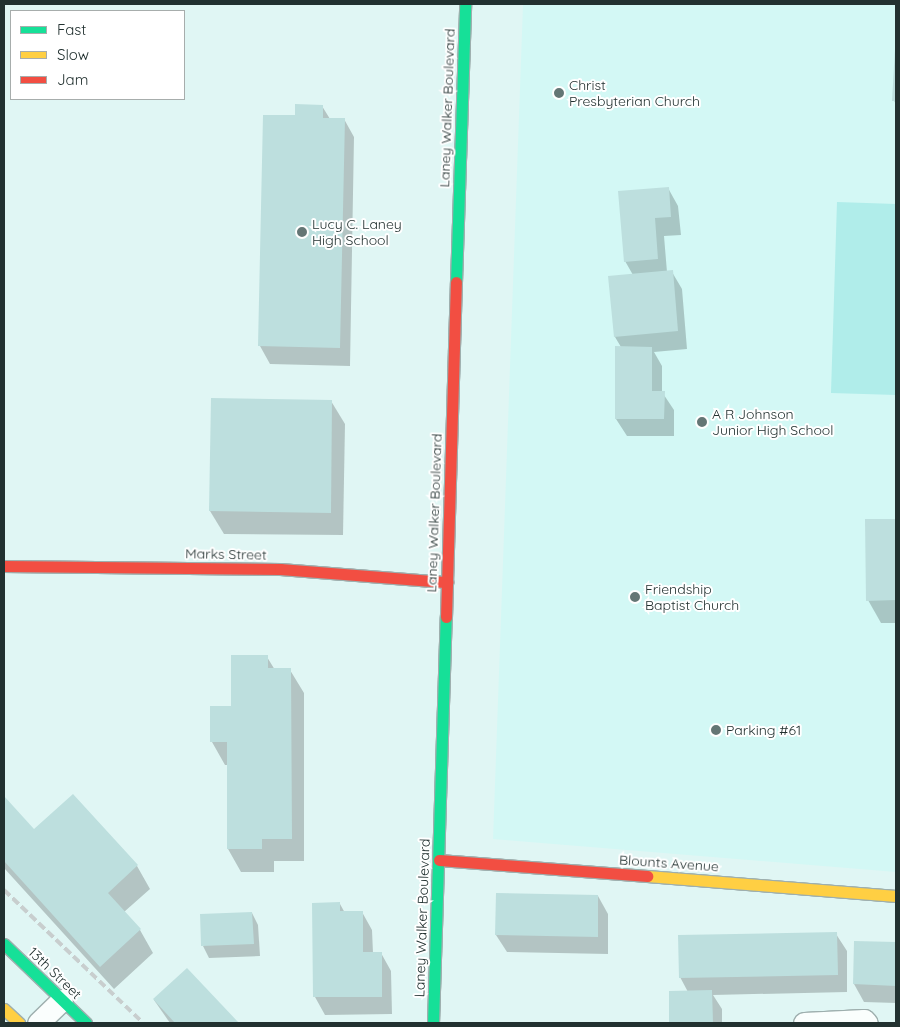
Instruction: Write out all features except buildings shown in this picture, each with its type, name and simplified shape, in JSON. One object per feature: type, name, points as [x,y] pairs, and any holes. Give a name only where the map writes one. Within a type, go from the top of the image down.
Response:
[{"type":"main road","name":"Laney Walker Boulevard","points":[[433,1023],[465,4]]},
{"type":"main road","name":"Marks Street","points":[[4,566],[280,570],[447,582]]},
{"type":"main road","name":"Blounts Avenue","points":[[439,860],[896,896]]},
{"type":"main road","name":"13th Street","points":[[4,944],[86,1023]]},
{"type":"main road","points":[[4,1009],[19,1023]]},
{"type":"street","points":[[38,1023],[62,1000]]},
{"type":"street","points":[[804,1023],[864,1020],[867,1023]]},
{"type":"shaded area","name":"A R Johnson Junior High School","points":[[523,4],[896,4],[896,872],[493,839]]},
{"type":"shaded area","points":[[837,202],[896,204],[896,395],[831,393]]},
{"type":"railway","points":[[4,890],[143,1023]]},
{"type":"traffic: fast","points":[[456,282],[465,4]]},
{"type":"traffic: fast","points":[[433,1023],[446,617]]},
{"type":"traffic: fast","points":[[4,944],[86,1023]]},
{"type":"traffic: slow","points":[[647,876],[896,896]]},
{"type":"traffic: slow","points":[[4,1009],[19,1023]]},
{"type":"traffic: jam","points":[[446,617],[456,282]]},
{"type":"traffic: jam","points":[[4,566],[280,569],[447,582]]},
{"type":"traffic: jam","points":[[439,860],[647,876]]},
{"type":"place","name":"Christ Presbyterian Church","points":[[559,93]]},
{"type":"place","name":"Lucy C. Laney High School","points":[[302,232]]},
{"type":"place","name":"A R Johnson Junior High School","points":[[702,422]]},
{"type":"place","name":"Friendship Baptist Church","points":[[635,597]]},
{"type":"place","name":"Parking #61","points":[[716,730]]}]
